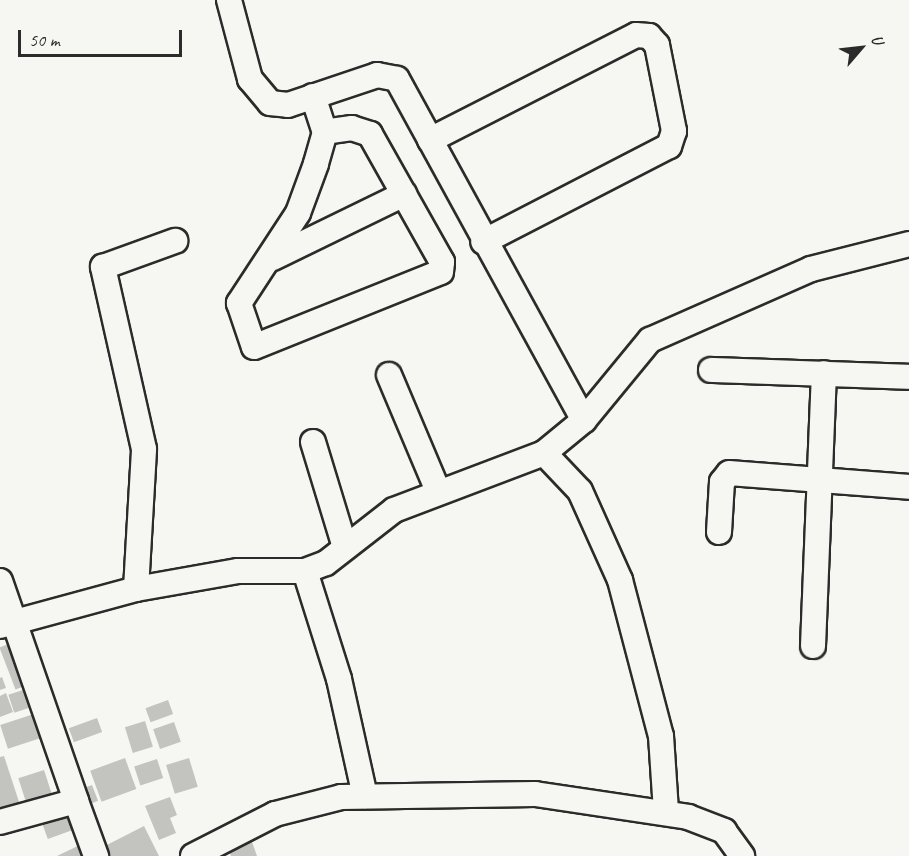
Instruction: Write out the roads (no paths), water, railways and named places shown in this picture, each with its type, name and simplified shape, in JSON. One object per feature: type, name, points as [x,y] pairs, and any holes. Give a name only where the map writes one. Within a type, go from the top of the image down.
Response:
[{"type":"street","points":[[229,0],[258,94],[279,107],[391,75],[430,140],[483,242],[584,420]]},
{"type":"street","points":[[430,140],[636,35],[649,36],[657,45],[674,132],[669,146],[483,242]]},
{"type":"street","points":[[313,96],[325,132],[298,213],[273,258],[239,303],[255,347],[441,272],[442,262],[370,134],[352,128],[325,132]]},
{"type":"street","points":[[273,258],[404,194]]},
{"type":"street","points":[[136,589],[144,449],[103,267],[175,242]]},
{"type":"street","points":[[7,623],[136,589],[238,571],[305,571],[345,548],[393,510],[438,491],[544,453],[584,420],[650,340],[811,269],[909,244]]},
{"type":"street","points":[[711,370],[909,377]]},
{"type":"street","points":[[813,646],[822,480],[824,373]]},
{"type":"street","points":[[389,375],[438,491]]},
{"type":"street","points":[[313,442],[345,548]]},
{"type":"street","points":[[544,453],[580,491],[620,580],[660,736],[666,811]]},
{"type":"street","points":[[719,532],[722,482],[729,473],[909,487]]},
{"type":"street","points":[[305,571],[339,679],[365,796]]},
{"type":"street","points":[[0,581],[7,623],[96,856]]},
{"type":"street","points":[[193,856],[275,814],[365,796],[535,794],[666,811],[724,831],[742,856]]},
{"type":"street","points":[[0,822],[76,801]]}]
